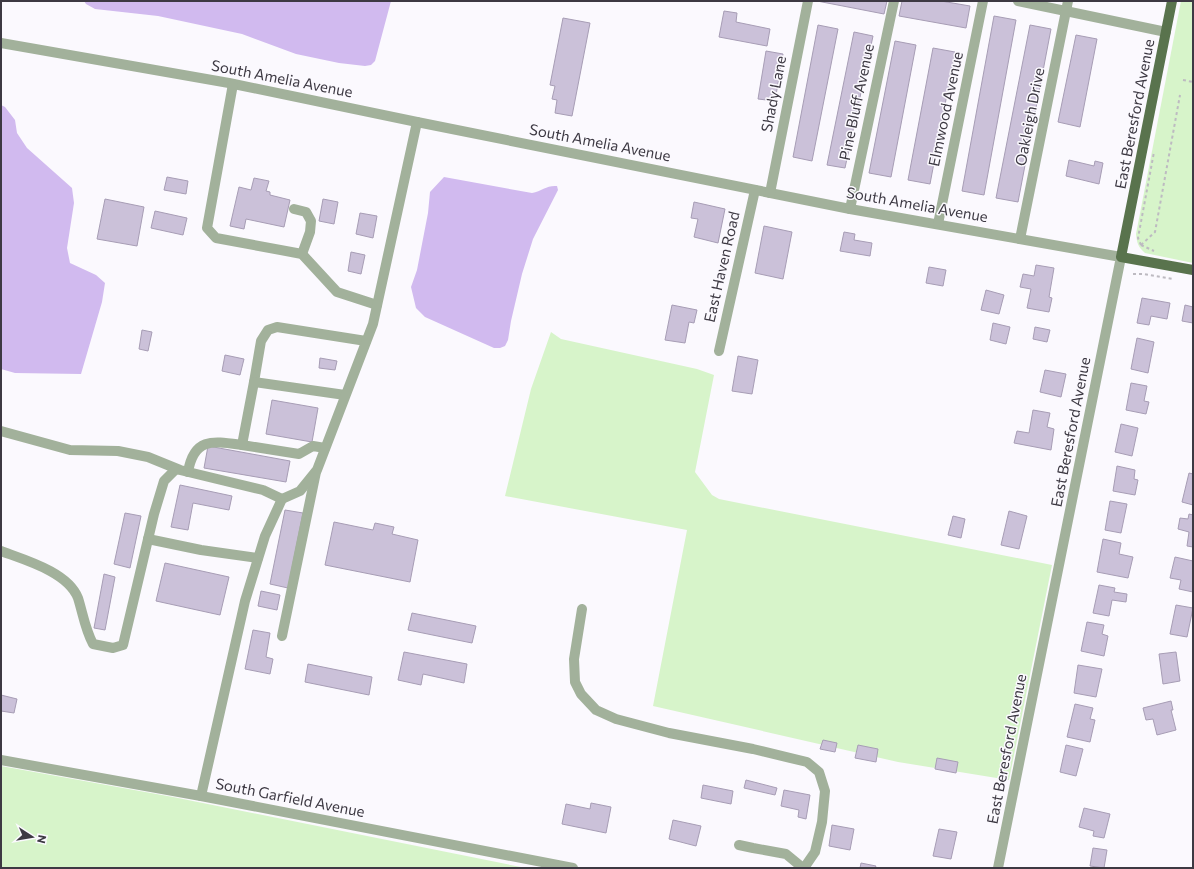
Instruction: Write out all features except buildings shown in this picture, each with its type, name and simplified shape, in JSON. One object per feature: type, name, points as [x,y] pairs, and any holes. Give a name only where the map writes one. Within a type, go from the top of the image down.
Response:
[{"type":"main road","name":"East Beresford Avenue","points":[[1122,257],[1172,1]]},
{"type":"main road","name":"South Amelia Avenue","points":[[1122,257],[1193,270]]},
{"type":"street","name":"Shady Lane","points":[[770,193],[808,1]]},
{"type":"street","name":"Pine Bluff Avenue","points":[[850,209],[894,1]]},
{"type":"street","name":"Elmwood Avenue","points":[[938,224],[983,1]]},
{"type":"street","points":[[1018,1],[1067,6],[1166,32]]},
{"type":"street","name":"Oakleigh Drive","points":[[1020,238],[1067,6]]},
{"type":"street","name":"South Amelia Avenue","points":[[1,43],[233,84],[850,209],[1122,257]]},
{"type":"street","points":[[233,84],[207,228],[216,238],[302,254],[337,292],[377,305]]},
{"type":"street","points":[[282,636],[316,470],[373,324],[417,122]]},
{"type":"street","name":"East Haven Road","points":[[719,351],[755,190]]},
{"type":"street","points":[[294,210],[306,212],[311,221],[310,232],[302,254]]},
{"type":"street","name":"East Beresford Avenue","points":[[998,868],[1122,257]]},
{"type":"street","points":[[242,445],[261,341],[268,330],[278,327],[366,342]]},
{"type":"street","points":[[254,382],[345,395]]},
{"type":"street","points":[[1,431],[70,450],[118,451],[148,457],[176,469],[263,490],[282,499]]},
{"type":"street","points":[[188,472],[190,459],[202,445],[216,441],[299,454],[313,446],[325,448]]},
{"type":"street","points":[[1,551],[58,575],[68,583],[77,596],[87,632],[93,644],[113,648],[123,645],[148,539],[164,481],[176,469]]},
{"type":"street","points":[[201,796],[245,601],[265,536],[282,499],[300,491],[316,470]]},
{"type":"street","points":[[148,539],[201,550],[258,558]]},
{"type":"street","points":[[582,608],[574,659],[575,682],[580,694],[596,710],[616,719],[669,733],[753,748],[807,762],[819,772],[825,791],[822,822],[815,852],[803,868],[786,854],[739,844]]},
{"type":"street","name":"South Garfield Avenue","points":[[1,760],[201,796],[573,868]]},
{"type":"path","points":[[1183,80],[1193,82]]},
{"type":"path","points":[[1154,152],[1138,238],[1141,245],[1155,232],[1180,95]]},
{"type":"path","points":[[1133,274],[1180,279]]},
{"type":"green space","points":[[1181,1],[1193,1],[1193,263],[1145,253],[1138,245],[1136,234]]},
{"type":"green space","points":[[551,332],[561,339],[697,369],[714,375],[695,472],[712,495],[719,499],[1052,565],[1009,780],[898,762],[653,706],[687,530],[505,496],[531,389]]},
{"type":"green space","points":[[1,766],[173,797],[526,868],[1,868]]},
{"type":"shaded area","points":[[84,1],[391,1],[375,61],[371,65],[365,66],[339,63],[296,54],[242,34],[158,16],[95,9],[86,4]]},
{"type":"shaded area","points":[[1,105],[5,107],[15,120],[17,133],[27,148],[72,188],[74,203],[67,248],[70,263],[96,275],[105,283],[102,302],[81,374],[15,373],[1,369]]},
{"type":"shaded area","points":[[444,177],[532,193],[550,186],[557,186],[558,190],[533,239],[522,274],[508,340],[505,346],[500,348],[494,348],[425,317],[416,308],[411,287],[417,270],[428,213],[430,192]]}]
